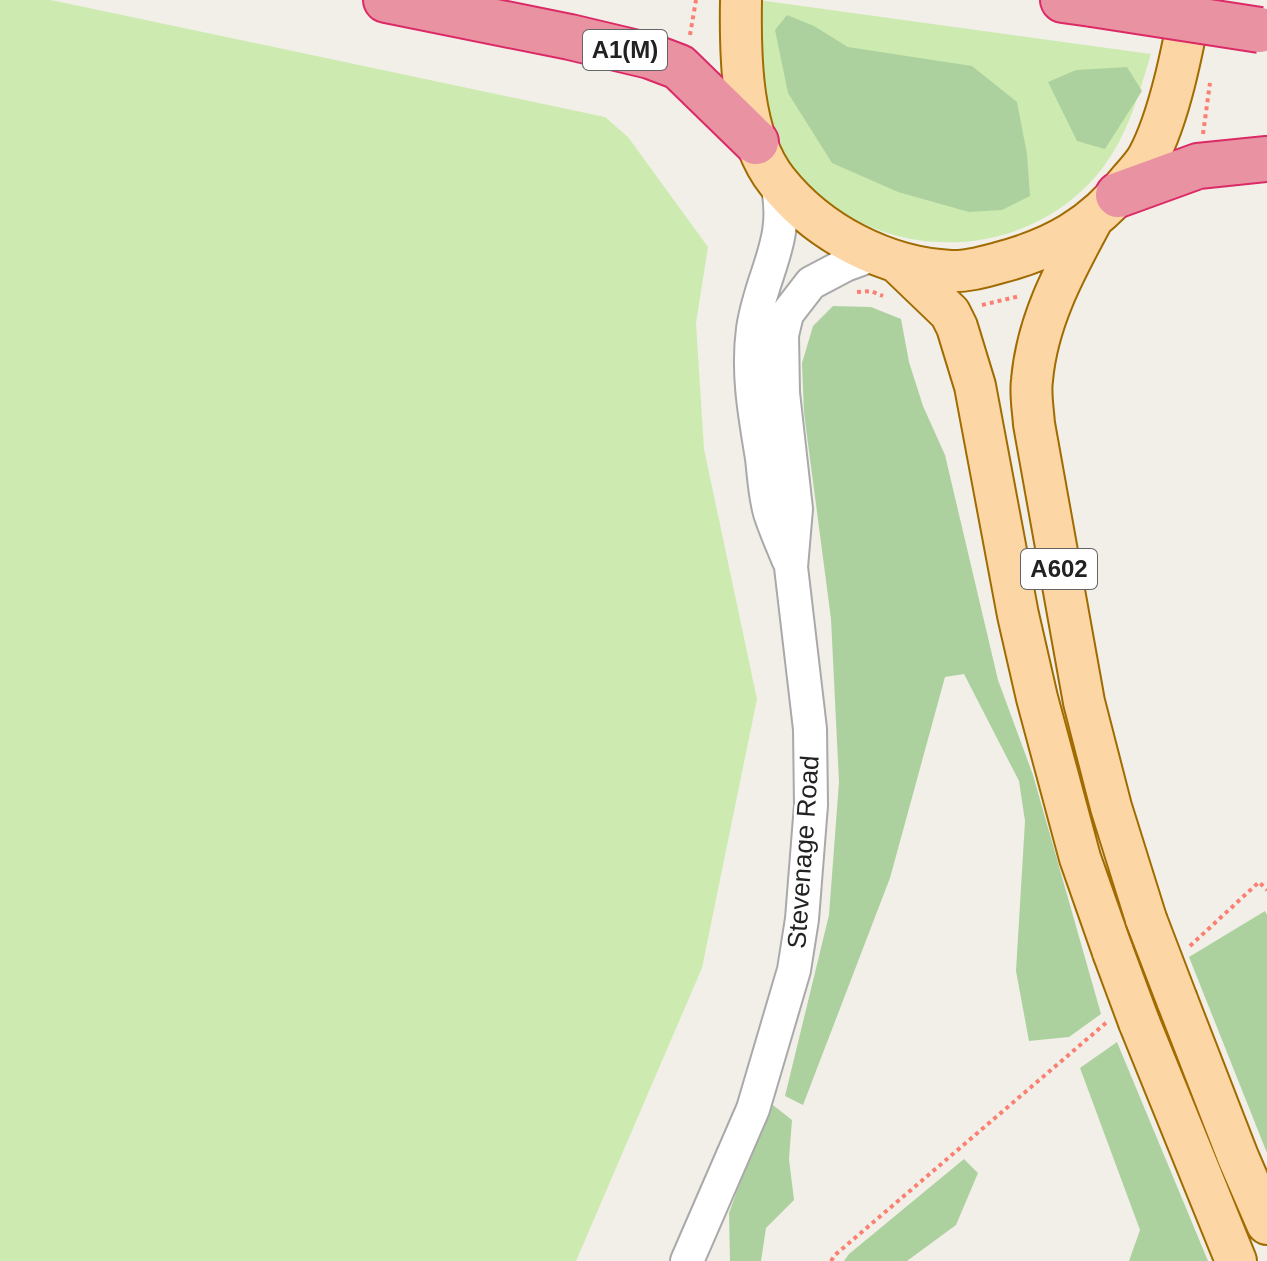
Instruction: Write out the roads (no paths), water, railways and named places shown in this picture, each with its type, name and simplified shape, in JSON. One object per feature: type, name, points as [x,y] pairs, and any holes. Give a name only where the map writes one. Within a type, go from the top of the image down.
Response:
[{"type":"highway","name":"A1(M)","points":[[386,0],[584,40],[650,56],[679,67],[756,142]]},
{"type":"highway","points":[[1077,2],[1264,31]]},
{"type":"highway","points":[[1104,209],[1198,166],[1267,159]]},
{"type":"main road","points":[[741,0],[745,85],[756,142],[776,180],[797,203],[828,227],[887,259],[953,272],[978,269],[1046,248],[1104,209],[1147,159],[1163,121],[1192,0]]},
{"type":"main road","name":"A602","points":[[1104,209],[1056,288],[1040,335],[1031,381],[1034,424],[1084,702],[1111,807],[1146,919],[1267,1224]]},
{"type":"main road","name":"A602","points":[[887,259],[950,313],[957,327],[971,371],[1037,698],[1080,858],[1113,952],[1123,1022],[1236,1261]]},
{"type":"street","name":"Stevenage Road","points":[[776,180],[782,206],[781,227],[761,289],[753,330],[751,369],[769,511],[791,567]]},
{"type":"street","name":"Stevenage Road","points":[[687,1261],[753,1109],[791,982],[802,919],[811,805],[810,729],[791,567],[796,509],[781,361],[787,314],[811,283],[822,275],[887,259]]}]
